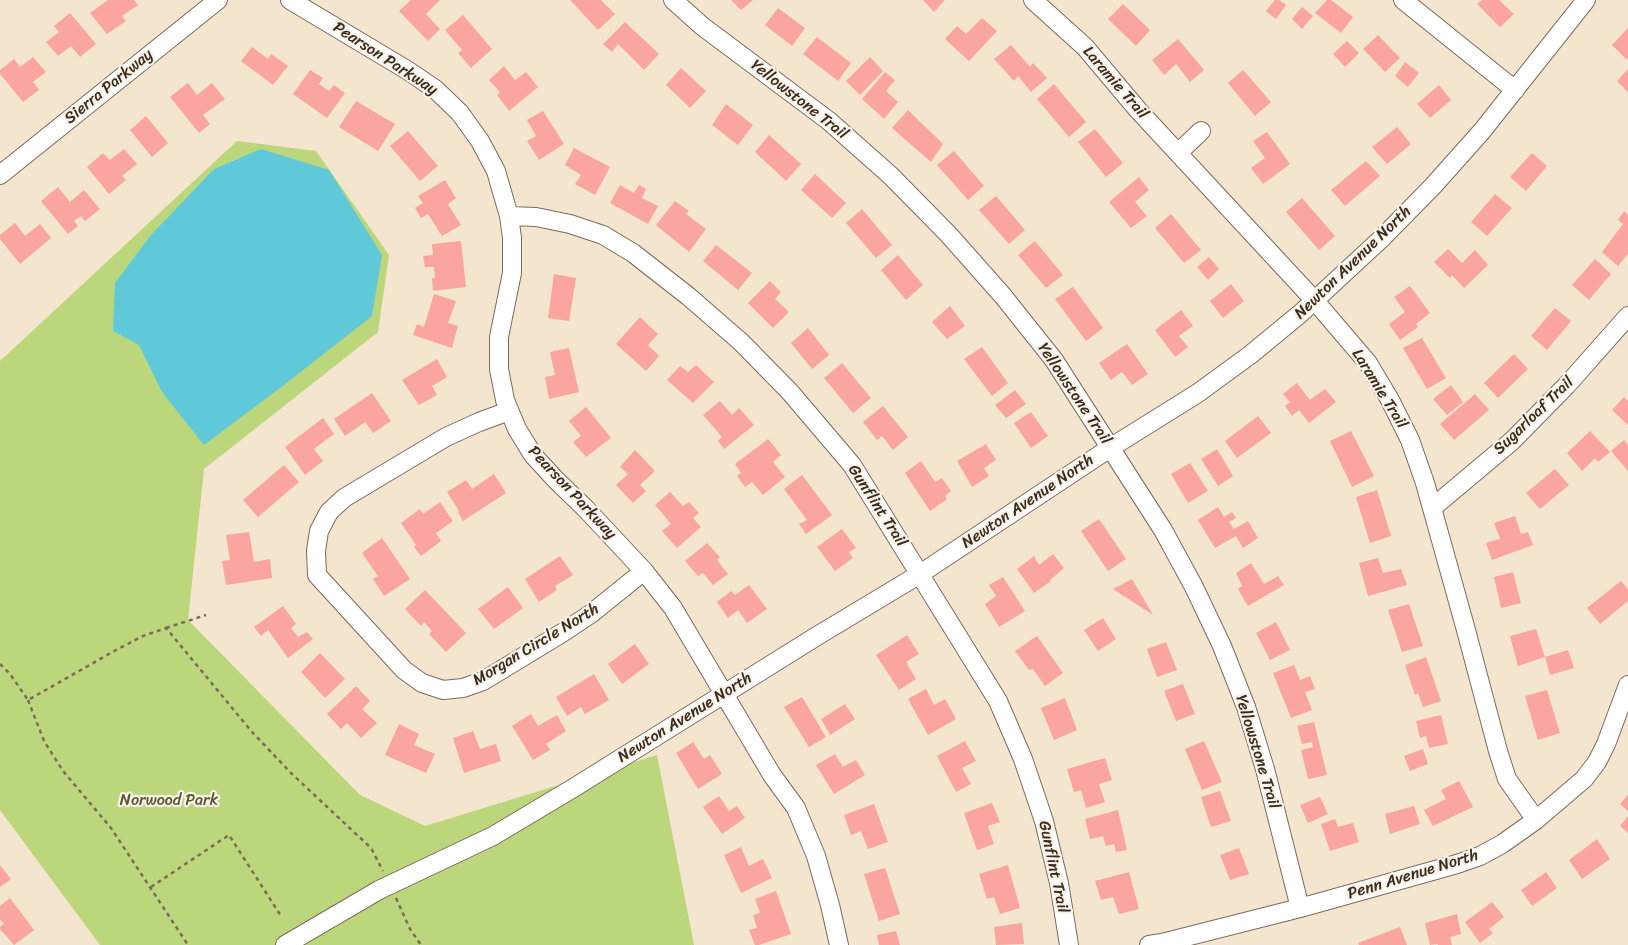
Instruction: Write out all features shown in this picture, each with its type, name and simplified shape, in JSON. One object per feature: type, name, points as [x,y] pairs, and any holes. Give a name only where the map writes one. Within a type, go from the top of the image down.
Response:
[{"type":"street","name":"Sierra Parkway","points":[[0,175],[218,0]]},
{"type":"street","name":"Pearson Parkway","points":[[290,0],[407,70],[435,89],[460,113],[480,141],[496,171],[509,216],[512,238],[512,273],[500,337],[500,369],[505,400],[517,429],[533,455],[644,571],[673,608],[772,774],[796,808],[816,856],[839,945]]},
{"type":"street","name":"Yellowstone Trail","points":[[673,0],[702,26],[829,121],[891,176],[949,235],[1003,296],[1054,360],[1163,530],[1194,587],[1222,646],[1246,707],[1265,769],[1300,908]]},
{"type":"street","name":"Laramie Trail","points":[[1033,0],[1085,48],[1368,363],[1390,400],[1410,440],[1432,508],[1507,779],[1536,820]]},
{"type":"street","points":[[1403,0],[1514,90]]},
{"type":"street","name":"Newton Avenue North","points":[[286,945],[384,887],[493,836],[575,787],[920,574],[1110,448],[1198,393],[1250,355],[1314,301],[1433,186],[1482,131],[1586,0]]},
{"type":"street","points":[[1178,153],[1202,131]]},
{"type":"street","name":"Gunflint Trail","points":[[509,216],[536,217],[570,224],[603,236],[632,253],[688,296],[741,342],[790,392],[852,465],[998,701],[1023,759],[1044,821],[1059,883],[1069,945]]},
{"type":"street","name":"Sugarloaf Trail","points":[[1432,508],[1512,441],[1567,385],[1628,316]]},
{"type":"street","name":"Morgan Circle North","points":[[509,411],[446,437],[344,498],[329,512],[319,531],[316,551],[317,575],[404,670],[422,683],[443,690],[463,688],[483,681],[562,634],[592,613],[644,571]]},
{"type":"street","name":"Penn Avenue North","points":[[1149,945],[1300,908],[1480,856],[1502,844],[1536,820],[1584,779],[1597,762],[1606,744],[1628,685]]},
{"type":"path","points":[[28,700],[143,636],[206,615]]},
{"type":"path","points":[[166,628],[252,732],[292,774],[371,848],[378,859],[384,887],[421,945]]},
{"type":"path","points":[[0,664],[10,674],[28,700],[44,741],[63,771],[111,828],[188,945]]},
{"type":"path","points":[[151,887],[229,835],[281,916]]},
{"type":"green space","name":"Norwood Park","points":[[237,141],[316,151],[389,255],[378,332],[204,469],[188,620],[360,795],[425,826],[657,755],[694,945],[100,945],[0,810],[0,361]]},
{"type":"water","points":[[261,149],[329,170],[382,255],[372,316],[204,445],[162,392],[139,345],[113,331],[115,283],[151,235],[214,169]]},
{"type":"building","points":[[108,0],[134,0],[138,5],[122,16],[126,21],[107,34],[90,13]]},
{"type":"building","points":[[411,0],[440,0],[426,14],[440,29],[428,41],[399,11]]},
{"type":"building","points":[[570,0],[601,0],[615,14],[598,30]]},
{"type":"building","points":[[731,0],[753,0],[741,10]]},
{"type":"building","points":[[923,0],[945,0],[934,12]]},
{"type":"building","points":[[1275,0],[1279,0],[1286,5],[1276,19],[1266,11]]},
{"type":"building","points":[[1327,0],[1331,0],[1353,17],[1341,33],[1315,13]]},
{"type":"building","points":[[1482,0],[1499,0],[1514,14],[1500,27],[1477,4]]},
{"type":"building","points":[[1123,4],[1150,30],[1136,46],[1108,19]]},
{"type":"building","points":[[1302,7],[1313,16],[1302,29],[1292,19]]},
{"type":"building","points":[[778,8],[805,28],[792,46],[765,25]]},
{"type":"building","points":[[70,13],[96,44],[80,57],[71,46],[58,56],[46,42],[59,32],[54,26]]},
{"type":"building","points":[[463,15],[492,49],[471,68],[458,53],[462,50],[445,30]]},
{"type":"building","points":[[982,18],[997,31],[969,61],[945,39],[957,26],[966,34]]},
{"type":"building","points":[[625,22],[659,54],[644,70],[618,44],[612,52],[603,44]]},
{"type":"building","points":[[1628,28],[1628,58],[1627,60],[1612,45]]},
{"type":"building","points":[[1378,35],[1400,58],[1385,72],[1363,49]]},
{"type":"building","points":[[817,37],[851,63],[838,81],[803,54]]},
{"type":"building","points":[[1178,39],[1204,70],[1190,82],[1176,64],[1164,75],[1152,60]]},
{"type":"building","points":[[1347,41],[1359,53],[1345,67],[1333,54]]},
{"type":"building","points":[[1011,45],[1030,67],[1033,63],[1047,78],[1031,92],[1018,76],[1014,81],[994,59]]},
{"type":"building","points":[[252,47],[268,59],[271,54],[288,66],[273,85],[241,61]]},
{"type":"building","points":[[33,57],[46,72],[33,82],[39,90],[23,102],[0,74],[0,70],[14,59],[20,67]]},
{"type":"building","points":[[870,57],[883,71],[860,95],[846,81]]},
{"type":"building","points":[[1405,62],[1419,73],[1408,87],[1395,76]]},
{"type":"building","points":[[504,66],[515,80],[526,72],[538,87],[509,111],[497,95],[500,92],[489,80]]},
{"type":"building","points":[[681,68],[706,91],[690,108],[666,85]]},
{"type":"building","points":[[1628,69],[1628,92],[1617,81]]},
{"type":"building","points":[[310,70],[323,78],[319,84],[329,91],[334,85],[345,93],[327,118],[293,94]]},
{"type":"building","points":[[1243,70],[1271,102],[1255,116],[1228,83]]},
{"type":"building","points":[[885,72],[895,80],[886,91],[898,102],[884,119],[862,99]]},
{"type":"building","points":[[188,83],[197,95],[212,83],[225,99],[203,115],[210,124],[199,133],[170,97]]},
{"type":"building","points":[[1054,84],[1086,122],[1069,137],[1037,99]]},
{"type":"building","points":[[1439,85],[1451,100],[1430,118],[1417,104]]},
{"type":"building","points":[[356,101],[395,124],[378,151],[339,127]]},
{"type":"building","points":[[726,104],[753,125],[738,145],[712,125]]},
{"type":"building","points":[[908,110],[943,144],[931,162],[892,128]]},
{"type":"building","points":[[543,111],[564,144],[539,160],[527,141],[536,136],[527,120]]},
{"type":"building","points":[[146,116],[168,143],[152,157],[130,130]]},
{"type":"building","points":[[1397,127],[1411,144],[1387,164],[1372,147]]},
{"type":"building","points":[[1095,129],[1123,163],[1106,177],[1078,142]]},
{"type":"building","points":[[408,131],[438,166],[420,181],[390,146]]},
{"type":"building","points":[[1267,132],[1290,164],[1263,184],[1251,168],[1265,158],[1253,141]]},
{"type":"building","points":[[769,135],[801,164],[786,181],[755,152]]},
{"type":"building","points":[[574,148],[610,167],[595,195],[575,184],[581,175],[565,165]]},
{"type":"building","points":[[124,149],[137,164],[122,176],[126,180],[109,194],[87,167],[103,153],[110,160]]},
{"type":"building","points":[[954,151],[984,186],[968,200],[937,165]]},
{"type":"building","points":[[1532,153],[1547,166],[1526,191],[1510,177]]},
{"type":"building","points":[[1366,161],[1380,176],[1345,206],[1331,190]]},
{"type":"building","points":[[815,174],[846,203],[832,218],[801,190]]},
{"type":"building","points":[[1139,177],[1149,190],[1135,202],[1147,216],[1131,228],[1109,202]]},
{"type":"building","points":[[445,180],[456,198],[448,204],[461,225],[442,236],[428,214],[421,218],[415,208],[423,203],[418,196]]},
{"type":"building","points":[[620,185],[634,193],[639,185],[646,189],[642,198],[658,206],[648,224],[610,203]]},
{"type":"building","points":[[58,187],[70,202],[84,190],[100,209],[85,221],[81,216],[74,221],[78,226],[68,234],[41,201]]},
{"type":"building","points":[[1495,194],[1512,208],[1487,236],[1471,222]]},
{"type":"building","points":[[996,196],[1025,230],[1009,244],[979,210]]},
{"type":"building","points":[[1302,198],[1335,236],[1319,250],[1286,212]]},
{"type":"building","points":[[675,201],[689,211],[686,214],[706,229],[689,252],[656,225]]},
{"type":"building","points":[[862,209],[892,245],[876,258],[846,223]]},
{"type":"building","points":[[1624,211],[1628,215],[1628,254],[1618,266],[1602,252],[1623,224],[1618,220]]},
{"type":"building","points":[[1171,214],[1201,250],[1184,263],[1155,228]]},
{"type":"building","points":[[15,223],[25,236],[40,224],[51,238],[20,264],[0,239],[0,235]]},
{"type":"building","points":[[461,241],[466,287],[433,291],[432,278],[435,278],[434,267],[425,267],[423,256],[433,255],[432,244]]},
{"type":"building","points":[[1035,241],[1063,275],[1046,288],[1018,255]]},
{"type":"building","points":[[716,245],[752,273],[738,290],[703,261]]},
{"type":"building","points":[[1448,249],[1462,263],[1475,250],[1488,265],[1464,288],[1452,275],[1450,278],[1434,262]]},
{"type":"building","points":[[898,255],[923,285],[906,300],[881,270]]},
{"type":"building","points":[[1209,257],[1219,269],[1208,280],[1197,267]]},
{"type":"building","points":[[1595,259],[1611,274],[1589,300],[1572,285]]},
{"type":"building","points":[[554,274],[576,278],[569,321],[548,318]]},
{"type":"building","points":[[770,281],[781,292],[775,299],[789,312],[773,328],[748,303]]},
{"type":"building","points":[[1231,284],[1244,301],[1223,318],[1210,301]]},
{"type":"building","points":[[1410,286],[1430,313],[1416,324],[1418,327],[1400,340],[1389,324],[1405,312],[1394,297]]},
{"type":"building","points":[[1073,287],[1103,328],[1086,341],[1055,299]]},
{"type":"building","points":[[434,294],[456,301],[448,323],[458,326],[452,348],[413,335],[417,324],[424,327]]},
{"type":"building","points":[[950,306],[965,326],[947,339],[932,322]]},
{"type":"building","points":[[1555,308],[1571,321],[1547,350],[1531,336]]},
{"type":"building","points":[[1181,310],[1193,326],[1179,336],[1188,347],[1175,357],[1155,330]]},
{"type":"building","points":[[640,317],[658,334],[648,345],[659,356],[646,371],[616,344]]},
{"type":"building","points":[[808,328],[829,355],[812,369],[791,343]]},
{"type":"building","points":[[1422,338],[1446,378],[1427,389],[1403,348]]},
{"type":"building","points":[[1127,344],[1148,374],[1132,385],[1122,372],[1111,380],[1099,363]]},
{"type":"building","points":[[982,347],[1008,383],[992,396],[964,359]]},
{"type":"building","points":[[569,348],[579,392],[549,399],[545,377],[555,375],[550,352]]},
{"type":"building","points":[[1514,354],[1528,369],[1498,398],[1484,383]]},
{"type":"building","points":[[437,359],[447,377],[432,386],[437,395],[419,405],[402,380]]},
{"type":"building","points":[[842,363],[871,398],[853,413],[824,378]]},
{"type":"building","points":[[696,365],[714,382],[693,403],[667,380],[680,366],[688,372]]},
{"type":"building","points":[[1297,383],[1310,400],[1325,389],[1336,402],[1309,423],[1299,410],[1292,416],[1285,406],[1290,402],[1283,394]]},
{"type":"building","points":[[1451,385],[1463,402],[1447,415],[1433,399]]},
{"type":"building","points":[[1015,390],[1026,404],[1006,418],[995,405]]},
{"type":"building","points":[[372,393],[391,421],[373,433],[365,422],[345,436],[334,419]]},
{"type":"building","points":[[1475,394],[1489,410],[1454,440],[1440,424]]},
{"type":"building","points":[[1624,397],[1628,401],[1628,425],[1612,410]]},
{"type":"building","points":[[720,401],[732,415],[739,408],[754,425],[724,449],[718,441],[722,437],[703,415]]},
{"type":"building","points":[[883,406],[908,437],[893,450],[882,436],[877,440],[863,422]]},
{"type":"building","points":[[586,407],[611,438],[586,457],[573,442],[581,436],[569,421]]},
{"type":"building","points":[[1031,412],[1048,436],[1031,448],[1014,423]]},
{"type":"building","points":[[1258,416],[1271,433],[1237,458],[1225,441]]},
{"type":"building","points":[[323,418],[334,434],[314,449],[323,461],[305,475],[285,447]]},
{"type":"building","points":[[1351,431],[1374,476],[1352,487],[1330,441]]},
{"type":"building","points":[[1590,431],[1610,452],[1598,462],[1595,458],[1582,471],[1567,453]]},
{"type":"building","points":[[768,439],[781,455],[773,462],[785,477],[763,495],[752,482],[745,487],[737,476],[741,473],[735,464]]},
{"type":"building","points":[[1624,440],[1628,445],[1628,471],[1611,451]]},
{"type":"building","points":[[986,444],[996,460],[984,468],[989,476],[972,487],[957,461]]},
{"type":"building","points":[[1217,449],[1233,476],[1218,486],[1201,459]]},
{"type":"building","points":[[635,450],[655,471],[640,485],[646,491],[633,503],[616,485],[628,474],[620,467]]},
{"type":"building","points":[[921,461],[935,482],[942,478],[951,491],[945,496],[947,499],[930,511],[905,473]]},
{"type":"building","points":[[1190,463],[1208,491],[1188,503],[1171,474]]},
{"type":"building","points":[[284,465],[299,482],[258,517],[243,500]]},
{"type":"building","points":[[1555,469],[1569,485],[1540,509],[1526,493]]},
{"type":"building","points":[[494,474],[506,493],[463,521],[447,492],[466,480],[472,489]]},
{"type":"building","points":[[802,475],[832,515],[806,534],[799,524],[807,520],[784,489]]},
{"type":"building","points":[[1377,490],[1391,536],[1370,543],[1356,497]]},
{"type":"building","points":[[670,492],[683,506],[689,502],[699,513],[693,518],[701,527],[677,548],[662,531],[671,524],[655,505]]},
{"type":"building","points":[[440,502],[453,521],[436,533],[441,541],[421,556],[401,523],[420,509],[423,514]]},
{"type":"building","points":[[1218,507],[1224,517],[1232,512],[1236,518],[1229,522],[1234,529],[1248,521],[1258,538],[1243,548],[1236,536],[1215,548],[1198,520]]},
{"type":"building","points":[[1515,516],[1521,534],[1528,532],[1533,545],[1492,560],[1486,543],[1500,539],[1494,523]]},
{"type":"building","points":[[1099,519],[1126,559],[1108,571],[1081,531]]},
{"type":"building","points":[[842,529],[856,548],[849,552],[853,558],[835,571],[817,547]]},
{"type":"building","points":[[249,532],[254,562],[270,559],[272,578],[226,585],[222,561],[230,560],[226,535]]},
{"type":"building","points":[[382,538],[410,579],[384,596],[373,579],[378,576],[362,553]]},
{"type":"building","points":[[707,543],[720,557],[717,560],[728,574],[713,585],[703,573],[698,576],[685,561]]},
{"type":"building","points":[[1053,554],[1064,568],[1051,581],[1034,593],[1017,569],[1034,556],[1039,565]]},
{"type":"building","points":[[560,556],[573,575],[555,586],[557,590],[539,602],[525,579]]},
{"type":"building","points":[[1378,558],[1383,573],[1401,569],[1407,585],[1368,596],[1359,563]]},
{"type":"building","points":[[1251,563],[1264,584],[1278,576],[1284,585],[1248,606],[1238,589],[1242,586],[1236,573]]},
{"type":"building","points":[[1513,572],[1521,603],[1501,608],[1494,577]]},
{"type":"building","points":[[1003,577],[1025,611],[999,627],[985,604],[996,596],[989,585]]},
{"type":"building","points":[[1132,579],[1153,615],[1113,589]]},
{"type":"building","points":[[1621,581],[1628,589],[1628,601],[1600,624],[1587,608]]},
{"type":"building","points":[[749,585],[767,609],[747,623],[738,610],[728,618],[717,602],[731,591],[735,595]]},
{"type":"building","points":[[508,587],[523,608],[494,629],[478,609]]},
{"type":"building","points":[[425,590],[466,633],[446,652],[429,634],[432,631],[424,622],[421,626],[405,609]]},
{"type":"building","points":[[1409,604],[1423,646],[1402,652],[1388,610]]},
{"type":"building","points":[[283,606],[296,624],[291,628],[298,637],[307,632],[313,639],[288,658],[268,630],[261,636],[254,627]]},
{"type":"building","points":[[1103,618],[1116,639],[1098,651],[1084,630]]},
{"type":"building","points":[[1276,622],[1290,650],[1270,660],[1256,633]]},
{"type":"building","points":[[1536,629],[1545,657],[1518,666],[1510,636]]},
{"type":"building","points":[[907,635],[919,654],[906,662],[916,679],[899,690],[876,655]]},
{"type":"building","points":[[1037,636],[1063,673],[1045,686],[1033,669],[1029,670],[1015,651]]},
{"type":"building","points":[[1166,642],[1177,670],[1157,677],[1147,649]]},
{"type":"building","points":[[635,644],[649,664],[622,684],[608,664]]},
{"type":"building","points":[[1568,650],[1574,668],[1550,675],[1545,657]]},
{"type":"building","points":[[320,653],[345,679],[325,698],[301,672]]},
{"type":"building","points":[[1426,657],[1441,701],[1423,707],[1418,693],[1415,695],[1405,665]]},
{"type":"building","points":[[1294,665],[1300,680],[1310,676],[1315,689],[1305,692],[1312,710],[1291,718],[1273,673]]},
{"type":"building","points":[[594,674],[609,700],[585,714],[581,707],[567,716],[556,697]]},
{"type":"building","points":[[1183,684],[1195,714],[1176,721],[1164,691]]},
{"type":"building","points":[[356,686],[370,701],[362,709],[377,723],[361,738],[347,723],[341,729],[327,714]]},
{"type":"building","points":[[926,689],[934,705],[945,699],[956,719],[928,735],[908,699]]},
{"type":"building","points":[[1547,690],[1560,733],[1538,740],[1525,696]]},
{"type":"building","points":[[802,697],[826,737],[809,747],[784,707]]},
{"type":"building","points":[[1065,698],[1077,730],[1054,740],[1041,708]]},
{"type":"building","points":[[845,704],[855,719],[830,735],[821,719]]},
{"type":"building","points":[[531,714],[538,726],[557,715],[566,731],[546,744],[550,750],[533,760],[512,726]]},
{"type":"building","points":[[1441,715],[1448,744],[1429,748],[1426,736],[1420,738],[1416,721]]},
{"type":"building","points":[[1314,722],[1327,775],[1308,779],[1301,750],[1313,747],[1312,742],[1302,744],[1297,726]]},
{"type":"building","points":[[399,724],[419,734],[414,745],[435,754],[426,773],[385,755]]},
{"type":"building","points":[[473,731],[480,749],[496,744],[501,761],[464,773],[453,738]]},
{"type":"building","points":[[965,741],[976,761],[962,768],[971,784],[956,792],[937,756]]},
{"type":"building","points":[[1204,741],[1222,782],[1202,790],[1185,749]]},
{"type":"building","points":[[693,742],[704,759],[710,755],[722,774],[698,789],[676,753]]},
{"type":"building","points":[[1423,749],[1428,764],[1410,771],[1404,756]]},
{"type":"building","points":[[835,754],[843,767],[856,760],[865,775],[834,794],[816,765]]},
{"type":"building","points":[[1105,758],[1112,780],[1099,784],[1105,802],[1086,808],[1081,790],[1074,792],[1067,769]]},
{"type":"building","points":[[1459,781],[1473,807],[1433,826],[1424,810],[1446,799],[1441,790]]},
{"type":"building","points":[[1220,791],[1231,821],[1211,827],[1201,797]]},
{"type":"building","points":[[1628,795],[1628,811],[1620,804]]},
{"type":"building","points":[[719,796],[729,811],[737,806],[745,818],[722,834],[703,807]]},
{"type":"building","points":[[1320,797],[1328,814],[1308,823],[1300,805]]},
{"type":"building","points":[[992,803],[1000,822],[988,826],[994,844],[977,850],[964,813]]},
{"type":"building","points":[[874,804],[888,842],[868,849],[861,831],[851,835],[844,815]]},
{"type":"building","points":[[1414,806],[1420,824],[1390,834],[1385,814]]},
{"type":"building","points":[[1118,810],[1127,850],[1116,852],[1114,844],[1106,846],[1103,836],[1090,839],[1085,819]]},
{"type":"building","points":[[1628,816],[1628,833],[1620,826]]},
{"type":"building","points":[[1335,819],[1338,827],[1353,823],[1359,842],[1330,851],[1321,824]]},
{"type":"building","points":[[1597,839],[1610,859],[1582,879],[1569,860]]},
{"type":"building","points":[[741,847],[749,866],[763,859],[772,878],[741,893],[724,855]]},
{"type":"building","points":[[1239,848],[1249,874],[1230,880],[1220,855]]},
{"type":"building","points":[[0,865],[11,879],[0,887]]},
{"type":"building","points":[[1008,865],[1020,908],[1000,914],[994,897],[987,899],[979,874]]},
{"type":"building","points":[[885,868],[900,914],[879,921],[864,874]]},
{"type":"building","points":[[1129,872],[1139,909],[1119,914],[1113,897],[1101,900],[1095,881]]},
{"type":"building","points":[[1546,872],[1557,888],[1532,906],[1521,890]]},
{"type":"building","points":[[776,891],[791,934],[755,945],[749,930],[757,928],[753,915],[760,913],[755,899]]},
{"type":"building","points":[[10,898],[34,930],[14,945],[0,929],[4,924],[0,919],[0,906]]},
{"type":"building","points":[[1492,902],[1504,917],[1489,929],[1493,933],[1480,943],[1465,922]]},
{"type":"building","points":[[1457,914],[1461,934],[1450,937],[1452,945],[1430,945],[1425,923]]},
{"type":"building","points":[[1022,923],[1024,944],[996,945],[994,927]]},
{"type":"building","points":[[1400,927],[1407,945],[1359,945],[1358,943]]},
{"type":"building","points":[[896,931],[900,945],[879,945],[877,935]]}]
